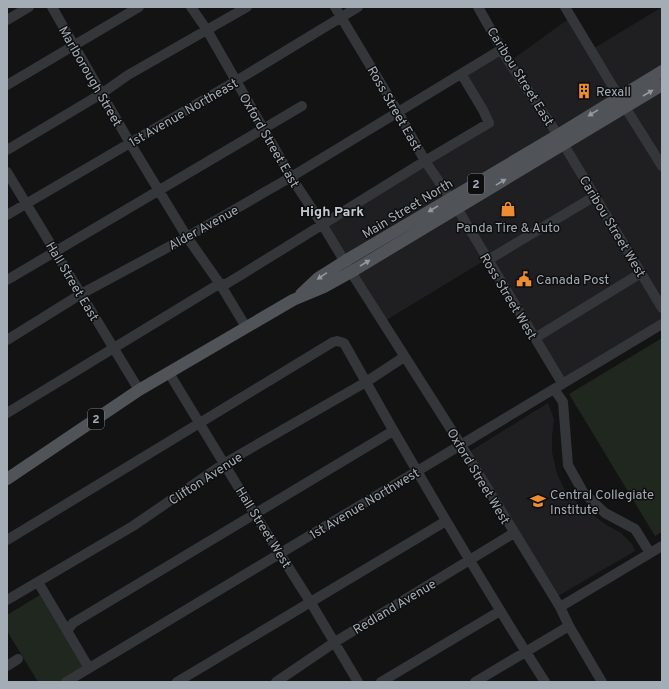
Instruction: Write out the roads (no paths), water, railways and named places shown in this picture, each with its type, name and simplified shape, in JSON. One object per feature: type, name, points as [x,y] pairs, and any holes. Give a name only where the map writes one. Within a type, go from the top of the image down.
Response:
[{"type":"main road","name":"Main Street North","points":[[7,479],[139,390],[293,300],[318,278],[348,267],[561,140],[622,102],[662,71]]},
{"type":"main road","name":"Main Street North","points":[[622,102],[662,85]]},
{"type":"main road","name":"Main Street North","points":[[7,476],[25,468]]},
{"type":"street","points":[[7,20],[29,7]]},
{"type":"street","name":"Marlborough Street","points":[[52,7],[130,143],[160,190],[187,237],[220,284],[246,327]]},
{"type":"street","points":[[7,85],[139,7]]},
{"type":"street","name":"Oxford Street East","points":[[191,7],[207,30],[291,177],[348,267]]},
{"type":"street","points":[[7,150],[101,94],[128,75],[247,7]]},
{"type":"street","name":"Ross Street East","points":[[335,7],[398,112],[425,161],[454,203]]},
{"type":"street","name":"1st Avenue Northeast","points":[[7,215],[236,81],[358,7]]},
{"type":"street","name":"Caribou Street East","points":[[478,7],[509,62],[561,140]]},
{"type":"street","points":[[566,7],[622,102],[659,155],[662,166]]},
{"type":"street","name":"Alder Avenue","points":[[7,340],[81,294],[187,237],[291,177],[462,75],[502,49]]},
{"type":"street","points":[[7,413],[220,284],[226,284],[231,281],[489,123],[462,75]]},
{"type":"street","points":[[7,280],[302,106]]},
{"type":"street","name":"Caribou Street West","points":[[561,140],[662,308]]},
{"type":"street","name":"Hall Street East","points":[[7,172],[139,390]]},
{"type":"street","points":[[488,260],[595,196]]},
{"type":"street","name":"Ross Street West","points":[[454,203],[535,338],[558,386],[563,402],[568,465],[583,492],[605,513],[635,529],[650,553]]},
{"type":"street","name":"Oxford Street West","points":[[348,267],[461,445],[560,607],[569,626],[602,682]]},
{"type":"street","points":[[535,338],[641,273]]},
{"type":"street","name":"1st Avenue Northwest","points":[[66,682],[662,324]]},
{"type":"street","points":[[7,540],[333,342],[337,341],[344,343],[393,431],[418,471],[446,521],[545,682]]},
{"type":"street","name":"Clifton Avenue","points":[[7,600],[133,526],[224,463],[366,382],[404,357]]},
{"type":"street","name":"Hall Street West","points":[[169,373],[254,513],[281,553],[358,682]]},
{"type":"street","points":[[67,631],[73,623],[254,513],[393,431]]},
{"type":"street","points":[[177,682],[446,521]]},
{"type":"street","name":"Redland Avenue","points":[[276,682],[335,642],[514,533]]},
{"type":"street","points":[[560,607],[662,546]]},
{"type":"street","points":[[38,582],[89,668]]},
{"type":"street","points":[[381,682],[500,611]]},
{"type":"street","points":[[475,682],[569,626]]},
{"type":"street","points":[[7,666],[18,659]]},
{"type":"place","name":"Rexall","points":[[584,91]]},
{"type":"place","name":"Panda Tire & Auto","points":[[508,209]]},
{"type":"place","name":"Canada Post","points":[[524,279]]},
{"type":"place","name":"Central Collegiate Institute","points":[[538,501]]},
{"type":"district","name":"High Park","points":[[332,211]]}]
